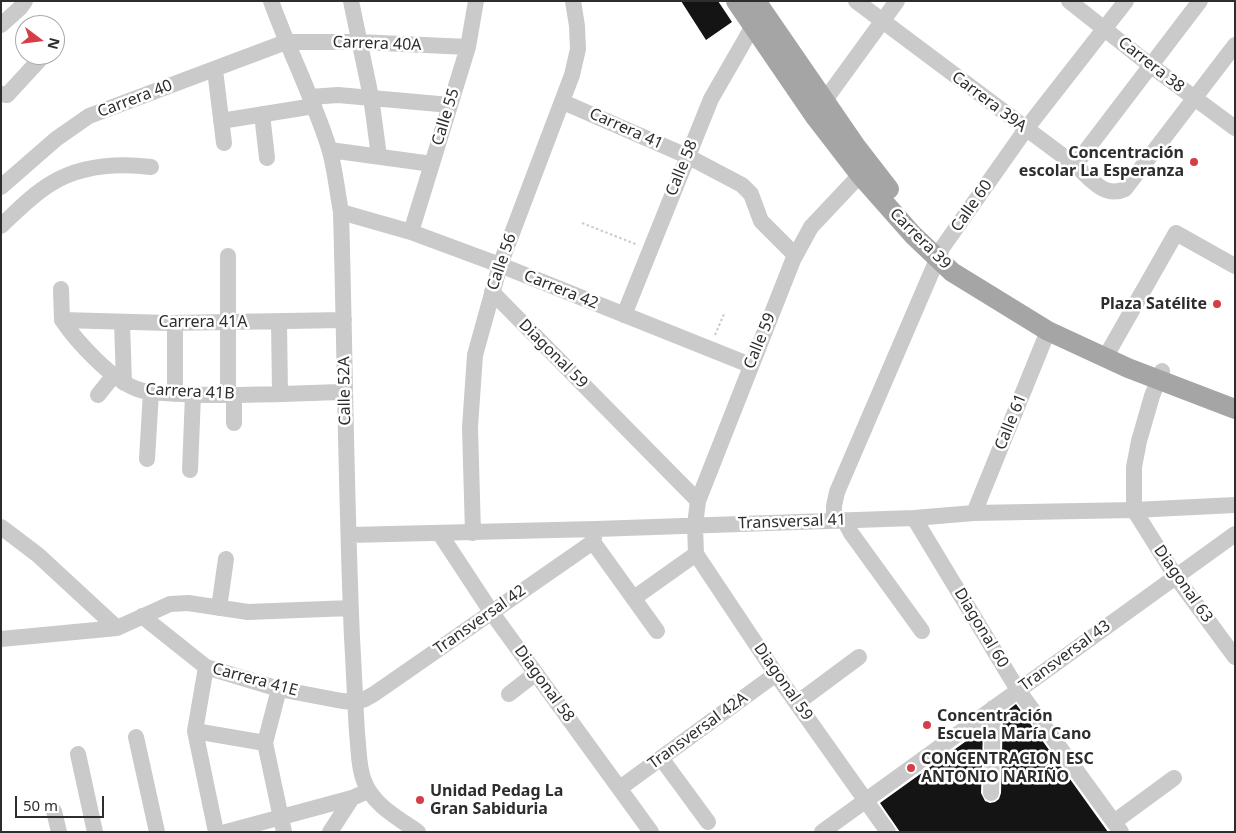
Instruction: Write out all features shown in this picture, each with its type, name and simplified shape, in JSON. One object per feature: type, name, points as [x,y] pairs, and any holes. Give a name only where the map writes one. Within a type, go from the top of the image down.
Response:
[{"type":"main road","name":"Carrera 39","points":[[736,1],[816,118],[860,175],[913,236],[1053,320],[1160,376],[1235,398]]},
{"type":"main road","name":"Carrera 39","points":[[756,1],[855,145],[939,253],[970,284],[1048,331],[1160,376],[1235,409]]},
{"type":"street","points":[[1,25],[25,1]]},
{"type":"street","name":"Calle 52A","points":[[271,1],[330,150],[341,212],[355,702],[360,765],[368,791]]},
{"type":"street","points":[[352,1],[371,98],[379,156]]},
{"type":"street","name":"Calle 55","points":[[410,232],[468,47],[476,1]]},
{"type":"street","name":"Calle 56","points":[[473,533],[470,427],[476,355],[500,265],[563,102],[578,49],[578,26],[573,1]]},
{"type":"street","name":"Carrera 39A","points":[[856,1],[1075,166],[1103,190],[1117,193],[1125,189],[1194,98]]},
{"type":"street","points":[[825,100],[897,1]]},
{"type":"street","name":"Carrera 38","points":[[1068,1],[1235,128]]},
{"type":"street","name":"Calle 60","points":[[839,520],[834,506],[837,492],[939,253],[1026,129],[1126,1]]},
{"type":"street","points":[[1075,166],[1200,1]]},
{"type":"street","name":"Calle 58","points":[[624,315],[711,99],[753,26]]},
{"type":"street","name":"Carrera 40A","points":[[286,42],[359,42],[468,47]]},
{"type":"street","name":"Carrera 40","points":[[1,187],[56,139],[89,116],[286,42]]},
{"type":"street","points":[[1194,98],[1235,45]]},
{"type":"street","points":[[1,94],[7,95],[35,65]]},
{"type":"street","points":[[215,70],[224,143]]},
{"type":"street","points":[[221,121],[262,114],[338,95],[450,105]]},
{"type":"street","name":"Carrera 41","points":[[563,102],[687,156],[742,185],[751,194],[761,222],[795,255]]},
{"type":"street","points":[[262,114],[267,158]]},
{"type":"street","points":[[330,150],[432,164]]},
{"type":"street","points":[[1,226],[42,190],[53,182],[74,172],[104,166],[151,166]]},
{"type":"street","name":"Calle 59","points":[[694,525],[698,501],[750,365],[795,255],[811,227],[860,175]]},
{"type":"street","name":"Carrera 42","points":[[341,212],[410,232],[500,265],[750,365]]},
{"type":"street","points":[[1110,349],[1176,233],[1235,266]]},
{"type":"street","points":[[228,256],[228,323],[234,422]]},
{"type":"street","points":[[61,289],[62,320]]},
{"type":"street","name":"Diagonal 59","points":[[492,292],[698,501]]},
{"type":"street","name":"Carrera 41A","points":[[62,320],[228,323],[344,320]]},
{"type":"street","name":"Carrera 41B","points":[[62,320],[75,339],[119,379],[137,389],[193,395],[345,392]]},
{"type":"street","points":[[98,395],[119,379],[122,322]]},
{"type":"street","points":[[279,322],[280,394]]},
{"type":"street","points":[[175,323],[175,394]]},
{"type":"street","name":"Calle 61","points":[[974,513],[1048,331]]},
{"type":"street","points":[[1134,510],[1134,467],[1139,441],[1160,376]]},
{"type":"street","points":[[148,459],[152,392]]},
{"type":"street","points":[[190,470],[193,395]]},
{"type":"street","name":"Transversal 41","points":[[349,535],[473,533],[594,535],[694,525],[914,518],[974,513],[1134,510],[1235,505]]},
{"type":"street","name":"Diagonal 63","points":[[1134,510],[1176,577],[1235,657]]},
{"type":"street","name":"Diagonal 60","points":[[914,518],[1018,690],[1118,827]]},
{"type":"street","points":[[839,520],[851,533],[922,631]]},
{"type":"street","name":"Diagonal 59","points":[[694,525],[696,554],[776,674],[888,832]]},
{"type":"street","points":[[1,526],[38,555],[117,628]]},
{"type":"street","name":"Diagonal 58","points":[[440,534],[492,612],[651,832]]},
{"type":"street","name":"Transversal 43","points":[[822,832],[1235,534]]},
{"type":"street","points":[[594,535],[657,631]]},
{"type":"street","name":"Transversal 42","points":[[355,702],[374,694],[492,612],[594,535]]},
{"type":"street","points":[[634,598],[696,554]]},
{"type":"street","points":[[219,608],[226,559]]},
{"type":"street","points":[[1,634],[1,639],[117,628],[170,604],[188,603],[248,612],[351,608]]},
{"type":"street","name":"Carrera 41E","points":[[142,616],[206,667],[279,688],[342,702],[355,702]]},
{"type":"street","points":[[797,703],[859,657]]},
{"type":"street","points":[[206,667],[195,731],[216,832]]},
{"type":"street","points":[[509,694],[536,673]]},
{"type":"street","name":"Transversal 42A","points":[[620,788],[776,674]]},
{"type":"street","points":[[279,688],[265,743],[282,825]]},
{"type":"street","points":[[991,792],[993,708]]},
{"type":"street","points":[[195,731],[265,743]]},
{"type":"street","points":[[136,737],[156,832]]},
{"type":"street","points":[[78,754],[96,832]]},
{"type":"street","points":[[661,758],[708,822]]},
{"type":"street","points":[[1118,827],[1174,778]]},
{"type":"street","points":[[226,832],[282,825],[368,791],[384,808],[417,831]]},
{"type":"street","points":[[330,832],[352,798]]},
{"type":"street","points":[[54,811],[59,832]]},
{"type":"path","points":[[582,223],[650,250]]},
{"type":"path","points":[[710,349],[724,314]]},
{"type":"building","points":[[681,1],[718,1],[732,22],[706,40]]},
{"type":"building","points":[[1016,704],[1108,832],[900,832],[880,803],[983,729],[981,793],[985,801],[990,803],[999,799],[1001,793],[1003,714]]},
{"type":"place","name":"Concentración escolar La Esperanza","points":[[1194,162]]},
{"type":"place","name":"Plaza Satélite","points":[[1217,304]]},
{"type":"place","name":"Concentración Escuela María Cano","points":[[927,725]]},
{"type":"place","name":"CONCENTRACION ESC ANTONIO NARIÑO","points":[[911,768]]},
{"type":"place","name":"Unidad Pedag La Gran Sabiduria","points":[[420,800]]}]
